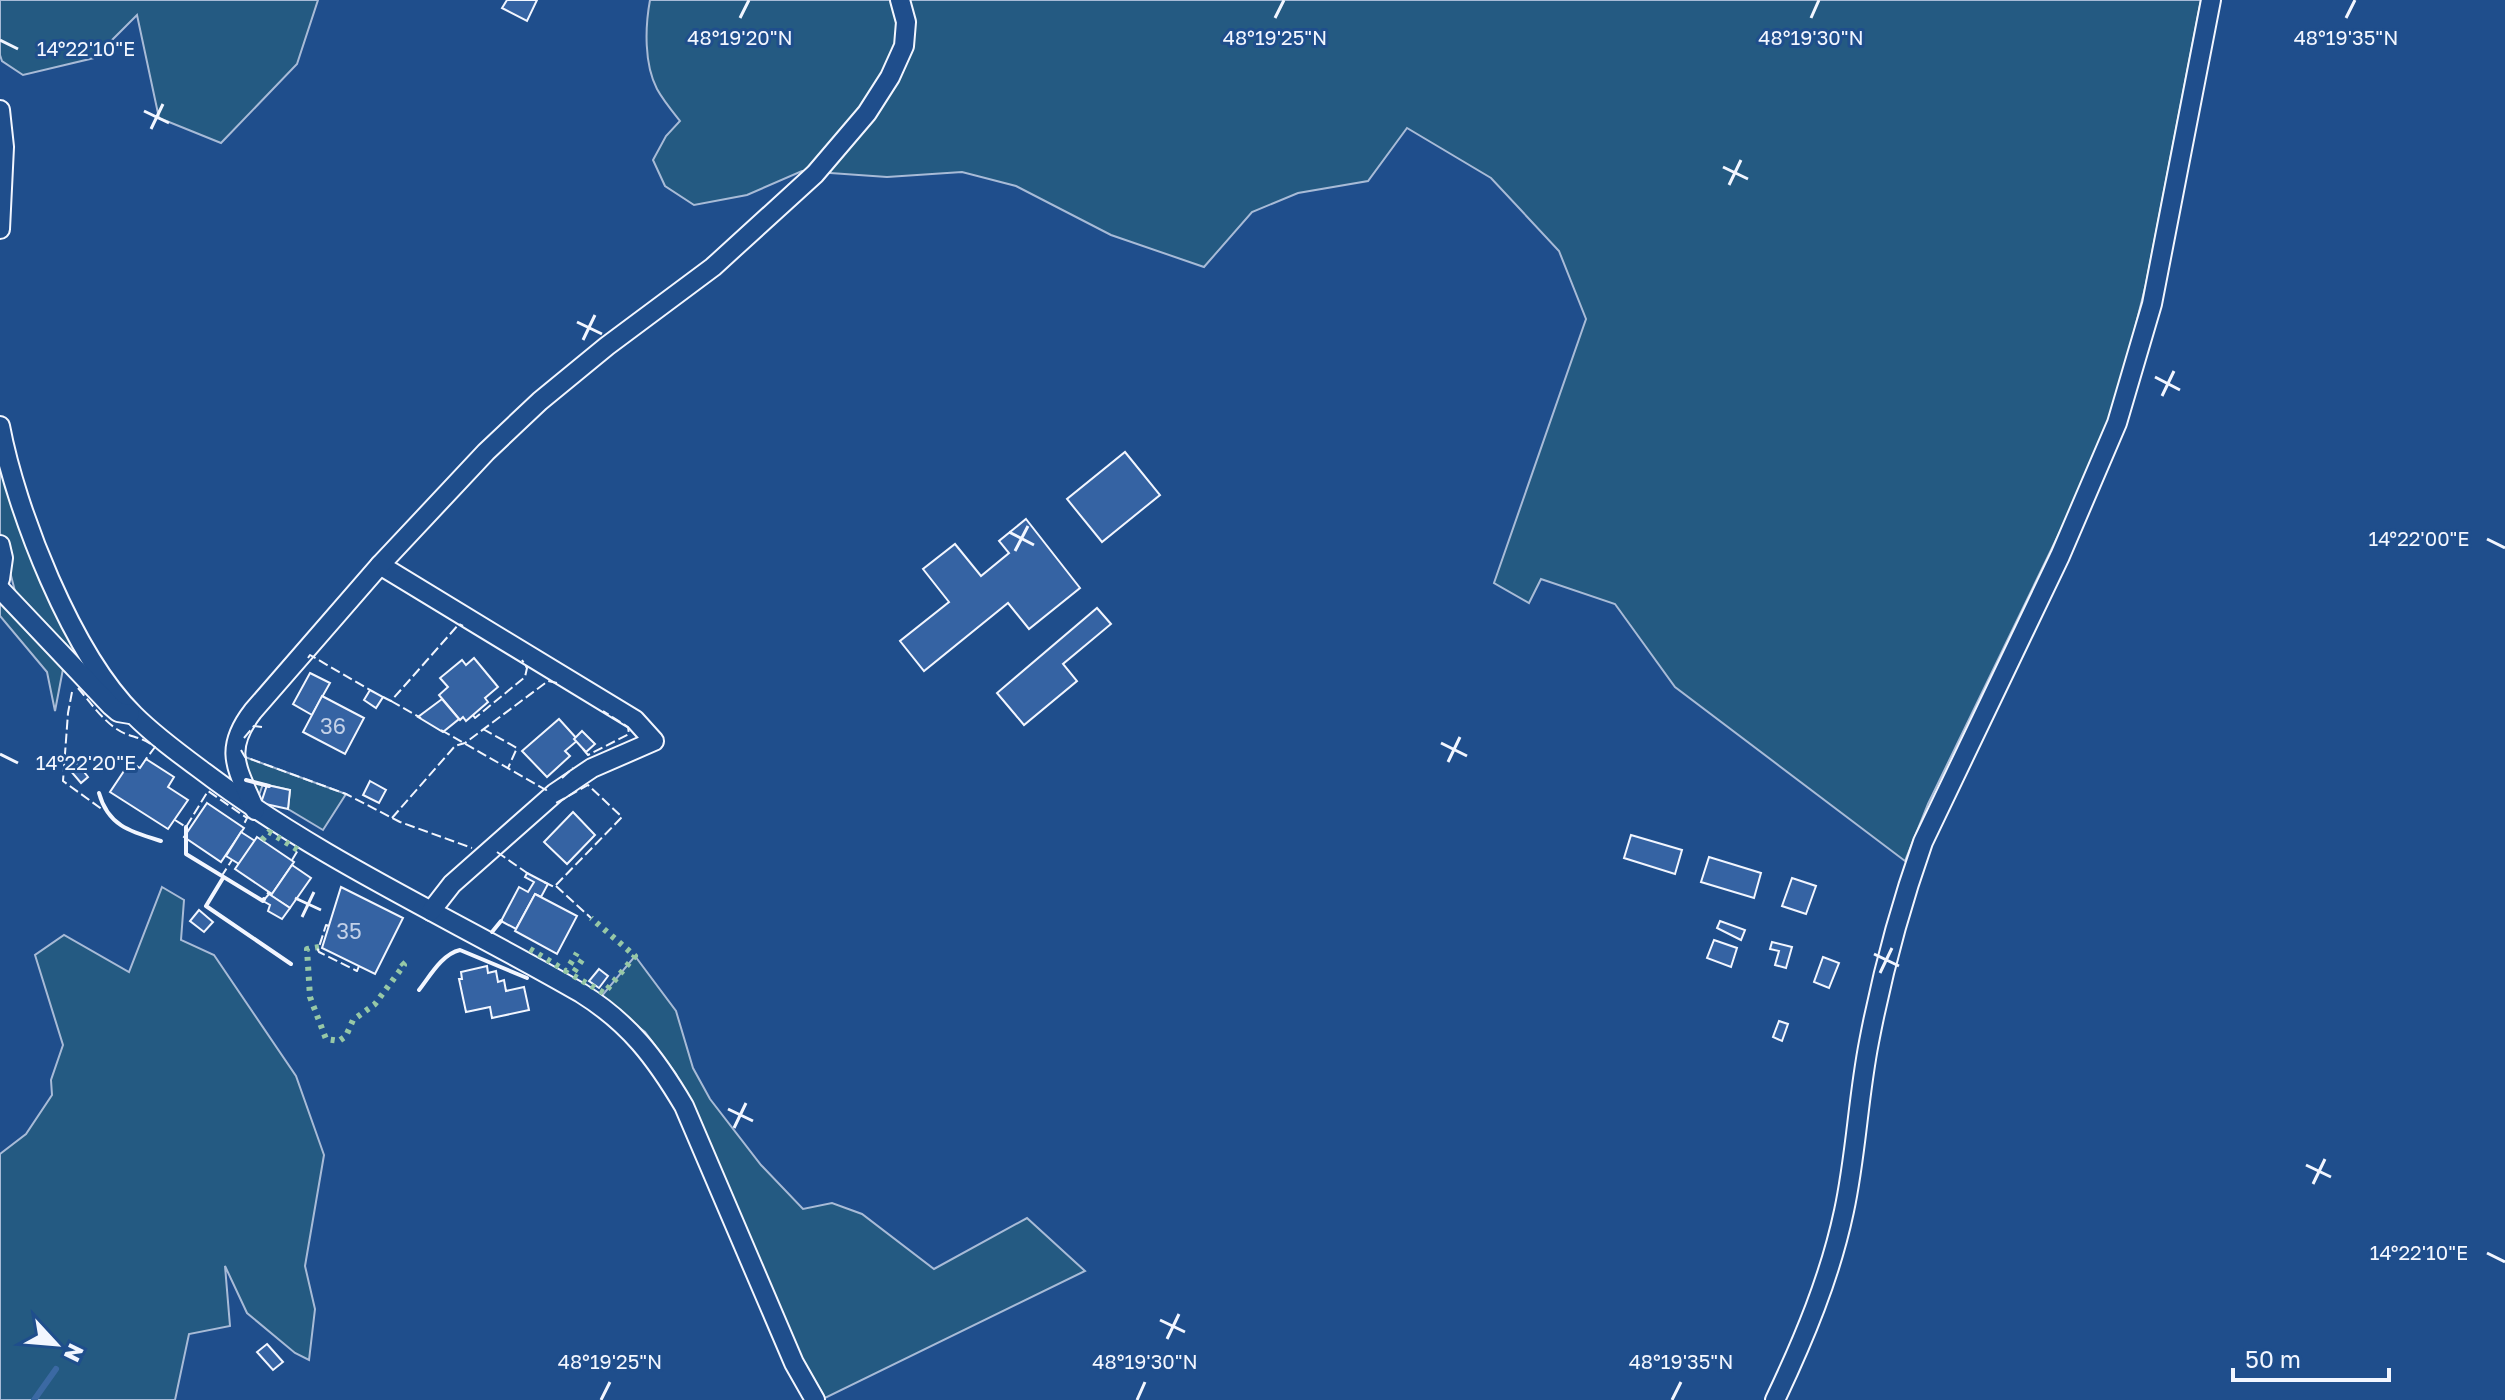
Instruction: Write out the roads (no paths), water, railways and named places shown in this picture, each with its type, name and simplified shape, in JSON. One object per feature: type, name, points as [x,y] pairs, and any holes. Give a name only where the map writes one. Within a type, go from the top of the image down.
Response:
[{"type":"street","points":[[255,810],[236,766],[234,750],[236,734],[253,711],[380,565],[486,452],[540,401],[607,346],[713,267],[815,174],[867,113],[890,77],[904,46],[906,22],[900,0]]},
{"type":"street","points":[[1775,1400],[1818,1301],[1844,1211],[1869,1043],[1904,895],[1923,842],[2091,489],[2138,360],[2152,304],[2211,0]]},
{"type":"street","points":[[0,110],[0,229]]},
{"type":"street","points":[[0,426],[23,506],[60,601],[82,644],[132,714],[255,810],[342,864],[581,993],[602,1006],[640,1040],[684,1106],[794,1363],[815,1400]]},
{"type":"street","points":[[0,545],[3,558],[0,579]]},
{"type":"street","points":[[380,565],[635,720],[654,741],[592,768],[555,793],[452,884],[431,911]]},
{"type":"street","points":[[0,589],[111,706],[118,712],[132,714]]},
{"type":"waterway","points":[[34,1400],[56,1369]]}]
